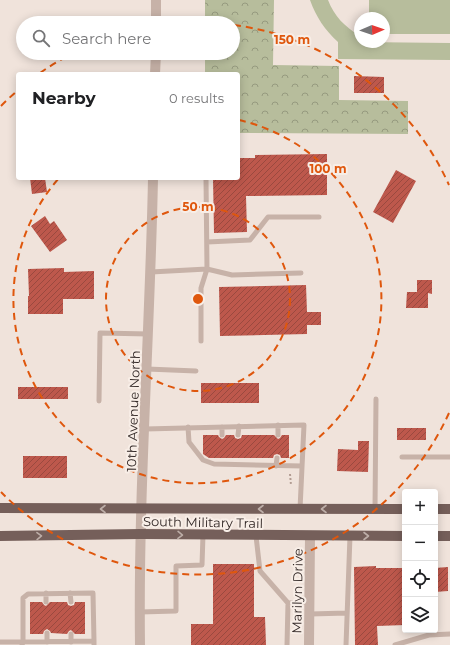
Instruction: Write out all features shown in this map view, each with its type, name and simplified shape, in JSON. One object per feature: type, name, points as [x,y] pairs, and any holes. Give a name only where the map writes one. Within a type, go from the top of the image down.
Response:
[{"type":"main road","name":"South Military Trail","points":[[0,508],[402,509]]},
{"type":"main road","points":[[438,509],[450,509]]},
{"type":"main road","name":"South Military Trail","points":[[0,536],[141,534],[402,536]]},
{"type":"main road","points":[[438,536],[450,536]]},
{"type":"street","points":[[156,0],[156,16]]},
{"type":"street","points":[[155,72],[156,60]]},
{"type":"street","name":"10th Avenue North","points":[[140,645],[141,534],[149,334],[153,180]]},
{"type":"street","name":"Marilyn Drive","points":[[309,645],[310,536]]},
{"type":"lane","points":[[201,341],[201,288],[207,269],[206,180]]},
{"type":"lane","points":[[207,242],[250,240],[268,217],[319,217]]},
{"type":"lane","points":[[151,272],[207,269],[232,275],[301,273]]},
{"type":"lane","points":[[99,401],[100,333],[149,334]]},
{"type":"lane","points":[[147,369],[196,371]]},
{"type":"lane","points":[[375,509],[376,398]]},
{"type":"lane","points":[[278,425],[278,435]]},
{"type":"lane","points":[[145,428],[304,425],[300,509]]},
{"type":"lane","points":[[238,435],[239,426]]},
{"type":"lane","points":[[188,427],[189,442],[204,460],[214,464],[302,466]]},
{"type":"lane","points":[[222,427],[222,435]]},
{"type":"lane","points":[[402,458],[450,457]]},
{"type":"lane","points":[[221,458],[221,464]]},
{"type":"lane","points":[[237,465],[238,458]]},
{"type":"lane","points":[[276,466],[277,458]]},
{"type":"lane","points":[[140,612],[176,611],[176,566],[202,565],[203,535]]},
{"type":"lane","points":[[256,536],[260,571],[288,603],[287,645]]},
{"type":"lane","points":[[346,645],[350,536]]},
{"type":"lane","points":[[46,593],[46,602]]},
{"type":"lane","points":[[70,593],[71,602]]},
{"type":"lane","points":[[0,642],[23,644],[47,642],[94,643],[93,593],[28,594],[23,598],[23,644]]},
{"type":"lane","points":[[288,603],[310,602]]},
{"type":"lane","points":[[310,614],[347,613]]},
{"type":"lane","points":[[47,633],[47,642]]},
{"type":"lane","points":[[71,634],[71,642]]},
{"type":"lane","points":[[395,645],[429,635],[450,634]]},
{"type":"green space","points":[[205,0],[274,0],[273,65],[339,66],[339,100],[408,101],[408,134],[240,133],[240,72],[205,72],[205,60],[240,60],[240,16],[205,16]]},
{"type":"green space","points":[[310,0],[328,0],[333,11],[341,21],[354,32],[354,48],[390,48],[390,42],[450,43],[450,60],[338,59],[338,42],[321,23]]},
{"type":"green space","points":[[369,0],[450,0],[450,34],[390,34],[390,12],[369,12]]},
{"type":"building","points":[[354,76],[384,77],[384,93],[354,93]]},
{"type":"building","points":[[327,154],[327,195],[246,196],[247,232],[214,233],[213,180],[240,180],[240,158],[255,158],[255,155]]},
{"type":"building","points":[[396,170],[416,181],[393,223],[373,212]]},
{"type":"building","points":[[30,180],[45,180],[47,192],[32,194]]},
{"type":"building","points":[[45,216],[50,224],[54,221],[67,240],[50,252],[31,226]]},
{"type":"building","points":[[64,268],[64,272],[94,271],[94,299],[63,299],[63,314],[28,314],[28,269]]},
{"type":"building","points":[[417,280],[432,280],[432,294],[428,293],[428,308],[406,308],[407,292],[417,292]]},
{"type":"building","points":[[306,285],[307,312],[321,312],[321,325],[307,325],[307,334],[220,336],[219,287]]},
{"type":"building","points":[[201,383],[259,383],[259,403],[201,403]]},
{"type":"building","points":[[18,387],[68,387],[68,399],[18,399]]},
{"type":"building","points":[[397,428],[426,428],[426,440],[397,440]]},
{"type":"building","points":[[203,435],[218,435],[222,439],[226,435],[234,435],[235,438],[238,439],[241,438],[242,435],[274,435],[278,439],[282,435],[289,435],[289,458],[281,458],[280,455],[277,454],[274,455],[273,458],[209,458],[203,454]]},
{"type":"building","points":[[358,441],[369,441],[368,472],[337,471],[338,449],[358,450]]},
{"type":"building","points":[[23,456],[67,456],[67,478],[23,478]]},
{"type":"building","points":[[213,564],[254,564],[254,617],[265,617],[266,645],[191,645],[191,624],[213,624]]},
{"type":"building","points":[[376,566],[376,568],[402,568],[402,625],[377,626],[378,645],[355,645],[354,567]]},
{"type":"building","points":[[448,567],[448,591],[438,592],[438,568]]},
{"type":"building","points":[[30,602],[42,602],[46,606],[50,602],[67,602],[68,605],[71,606],[74,605],[75,602],[85,602],[85,634],[75,634],[71,630],[67,634],[51,633],[47,629],[43,634],[30,634]]}]
